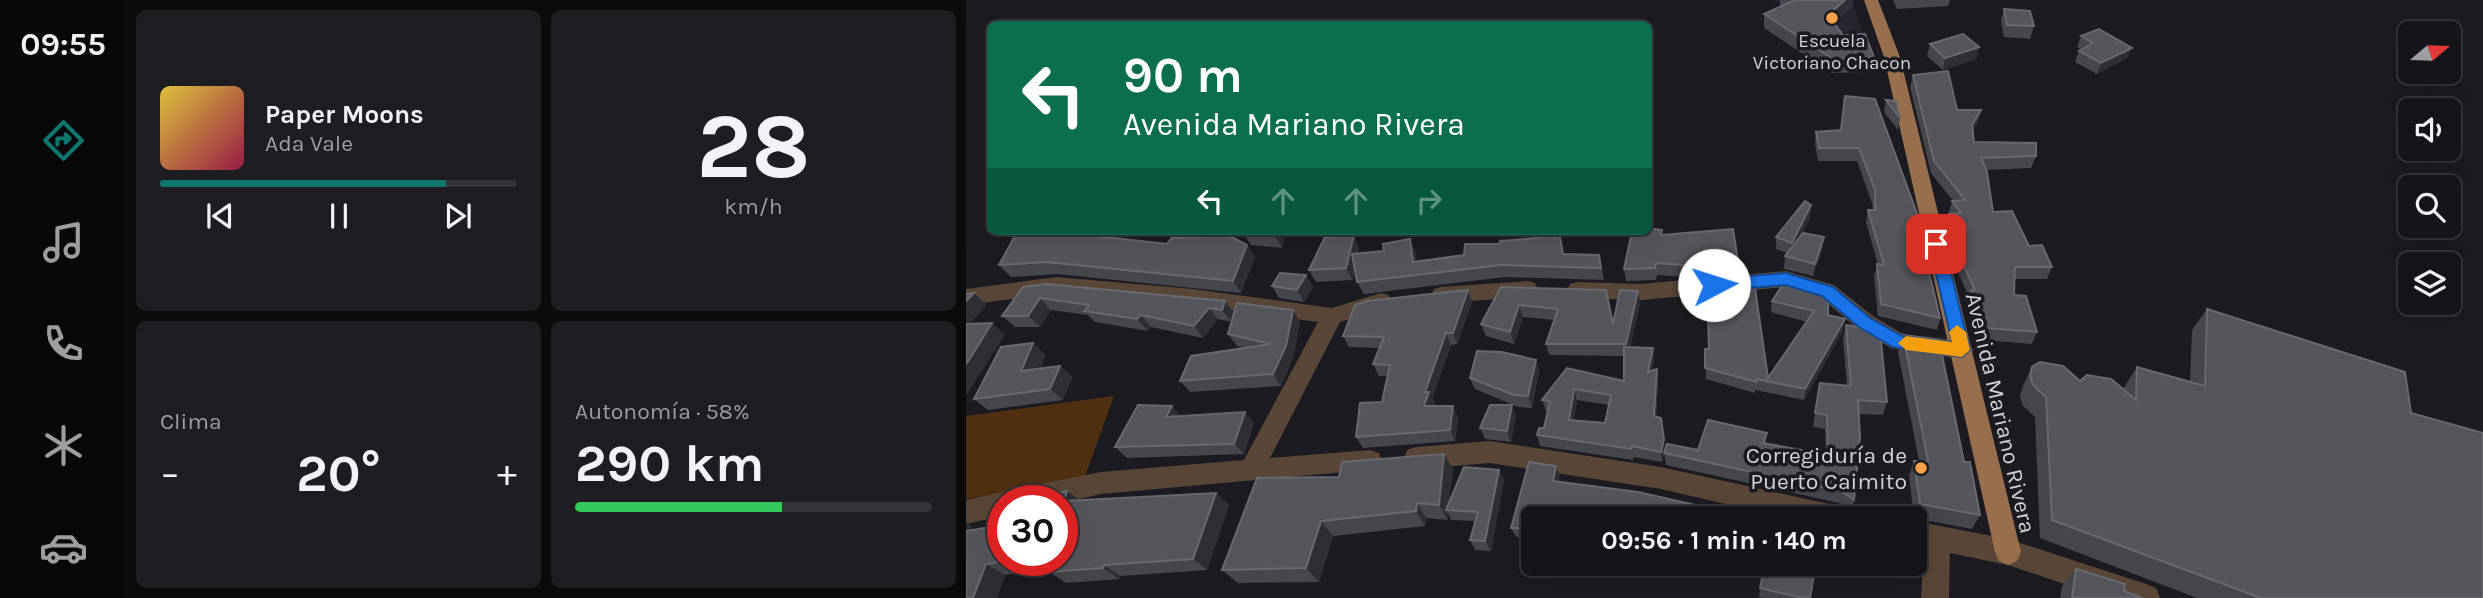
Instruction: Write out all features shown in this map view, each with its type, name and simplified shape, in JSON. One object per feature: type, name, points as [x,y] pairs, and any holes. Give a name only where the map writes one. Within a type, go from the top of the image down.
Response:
[{"type":"main road","name":"Avenida Mariano Rivera","points":[[1871,0],[1892,57],[2008,552]]},
{"type":"street","points":[[1425,297],[1505,288],[1642,292],[1786,279],[1827,292],[1865,322],[1899,342],[1962,350]]},
{"type":"street","points":[[966,297],[1057,285],[1193,297],[1332,316],[1372,302],[1398,299]]},
{"type":"street","points":[[1252,470],[1332,316]]},
{"type":"street","points":[[1078,488],[1101,483],[1490,452],[1661,478],[1785,506]]},
{"type":"street","points":[[966,512],[987,507]]},
{"type":"street","points":[[1927,535],[2008,552],[2146,598]]},
{"type":"street","points":[[1927,542],[1935,598]]},
{"type":"shaded area","name":"Escuela Victoriano Chacon","points":[[1773,0],[1852,0],[1863,34],[1831,31]]},
{"type":"shaded area","points":[[1114,396],[1083,482],[1062,485],[987,485],[987,496],[966,499],[966,416]]},
{"type":"building","points":[[1795,0],[1845,0],[1828,15],[1843,35],[1865,34],[1874,57],[1833,59],[1764,14]]},
{"type":"building","points":[[2004,9],[2030,11],[2034,26],[2007,25]]},
{"type":"building","points":[[2099,29],[2132,48],[2101,63],[2079,51],[2093,43],[2081,36]]},
{"type":"building","points":[[1963,34],[1979,47],[1945,58],[1930,44]]},
{"type":"building","points":[[1948,71],[1957,110],[1981,110],[1972,125],[1974,142],[2036,143],[2036,156],[1981,158],[1987,172],[1993,212],[2012,211],[2029,246],[2042,245],[2052,267],[2015,267],[2014,295],[2026,296],[2037,332],[1987,328],[1971,290],[1975,290],[1956,248],[1949,214],[1961,213],[1952,201],[1965,200],[1934,161],[1913,75]]},
{"type":"building","points":[[1845,96],[1875,99],[1922,227],[1926,228],[1930,249],[1921,250],[1926,259],[1940,318],[1881,304],[1877,264],[1884,265],[1868,210],[1875,210],[1875,190],[1859,148],[1819,148],[1816,132],[1841,130]]},
{"type":"building","points":[[1886,100],[1896,101],[1900,118]]},
{"type":"building","points":[[1805,201],[1811,205],[1792,243],[1776,237]]},
{"type":"building","points":[[1652,229],[1662,230],[1661,235],[1733,229],[1738,261],[1685,265],[1656,263],[1655,268],[1624,269],[1631,235],[1652,235]]},
{"type":"building","points":[[1803,233],[1824,237],[1815,264],[1785,256]]},
{"type":"building","points":[[1015,235],[1087,235],[1167,244],[1172,238],[1228,235],[1247,245],[1233,281],[1046,262],[999,265]]},
{"type":"building","points":[[1354,235],[1346,268],[1309,270],[1325,237]]},
{"type":"building","points":[[1560,235],[1563,254],[1599,255],[1601,268],[1501,265],[1357,282],[1352,254],[1384,251],[1383,244],[1410,239],[1413,262],[1464,255],[1465,244],[1499,244],[1500,241]]},
{"type":"building","points":[[1280,273],[1306,275],[1297,290],[1272,286]]},
{"type":"building","points":[[1787,278],[1821,288],[1828,294],[1828,315],[1845,319],[1805,389],[1756,379],[1756,382],[1705,368],[1705,349],[1709,349],[1707,285],[1754,281],[1768,378],[1814,311],[1772,301]]},
{"type":"building","points":[[1046,284],[1225,301],[1222,310],[1209,308],[1194,326],[1141,315],[1137,319],[1084,311],[1089,305],[1040,298],[1028,316],[1002,316],[1023,287]]},
{"type":"building","points":[[1501,287],[1606,290],[1613,324],[1620,290],[1638,291],[1626,344],[1546,344],[1558,309],[1519,305],[1510,332],[1481,324]]},
{"type":"building","points":[[1468,290],[1453,333],[1446,333],[1425,392],[1429,392],[1424,406],[1453,406],[1450,430],[1356,437],[1360,403],[1382,402],[1390,365],[1373,364],[1384,337],[1343,336],[1355,305],[1367,301]]},
{"type":"building","points":[[1237,303],[1293,310],[1286,346],[1273,374],[1180,381],[1191,356],[1271,344],[1228,334]]},
{"type":"building","points":[[2207,309],[2405,372],[2411,413],[2483,433],[2483,598],[2261,598],[2052,520],[2046,397],[2033,385],[2030,376],[2032,367],[2040,362],[2063,366],[2080,381],[2087,375],[2111,379],[2136,400],[2137,367],[2205,386]]},
{"type":"building","points":[[992,323],[969,360],[966,364],[966,324]]},
{"type":"building","points":[[1846,325],[1880,331],[1887,402],[1858,400],[1860,437],[1854,500],[1841,491],[1664,453],[1667,444],[1698,450],[1708,420],[1767,433],[1763,443],[1828,455],[1827,415],[1815,413],[1820,383],[1851,386]]},
{"type":"building","points":[[1903,335],[1939,340],[1964,462],[1970,462],[1980,515],[1920,504],[1914,461],[1928,461]]},
{"type":"building","points":[[1033,343],[1021,371],[1060,366],[1050,389],[974,399],[1001,347]]},
{"type":"building","points":[[1624,347],[1653,348],[1648,372],[1657,369],[1654,416],[1661,418],[1664,439],[1661,452],[1537,435],[1539,428],[1544,428],[1550,401],[1542,400],[1567,368],[1624,381]],"holes":[[[1574,389],[1611,395],[1605,423],[1569,420]]]},
{"type":"building","points":[[1477,351],[1502,352],[1536,360],[1528,396],[1514,395],[1470,378]]},
{"type":"building","points":[[1138,405],[1172,406],[1166,417],[1245,412],[1234,444],[1115,447]]},
{"type":"building","points":[[1490,405],[1512,405],[1507,431],[1480,428]]},
{"type":"building","points":[[1444,454],[1439,505],[1417,503],[1416,511],[1321,521],[1306,568],[1222,570],[1257,478],[1339,477],[1342,462]]},
{"type":"building","points":[[1529,462],[1556,466],[1553,481],[1638,492],[1700,506],[1521,506],[1521,528],[1511,528]]},
{"type":"building","points":[[1464,467],[1499,470],[1485,541],[1470,540],[1478,512],[1446,510]]},
{"type":"building","points":[[1216,493],[1193,559],[1104,565],[1103,568],[1078,570],[1078,500]]},
{"type":"building","points":[[987,528],[987,564],[973,598],[966,598],[966,531]]},
{"type":"building","points":[[2076,569],[2125,584],[2124,591],[2143,598],[2072,598]]},
{"type":"building","points":[[1763,576],[1814,576],[1810,598],[1760,588]]},
{"type":"slow traffic","points":[[1906,343],[1962,350],[1957,332]]},
{"type":"place","name":"Escuela Victoriano Chacon","points":[[1832,18]]},
{"type":"place","name":"Corregiduría de Puerto Caimito","points":[[1921,468]]},
{"type":"route","points":[[1714,285],[1786,279],[1827,292],[1865,322],[1899,342],[1962,350],[1936,244]]}]
